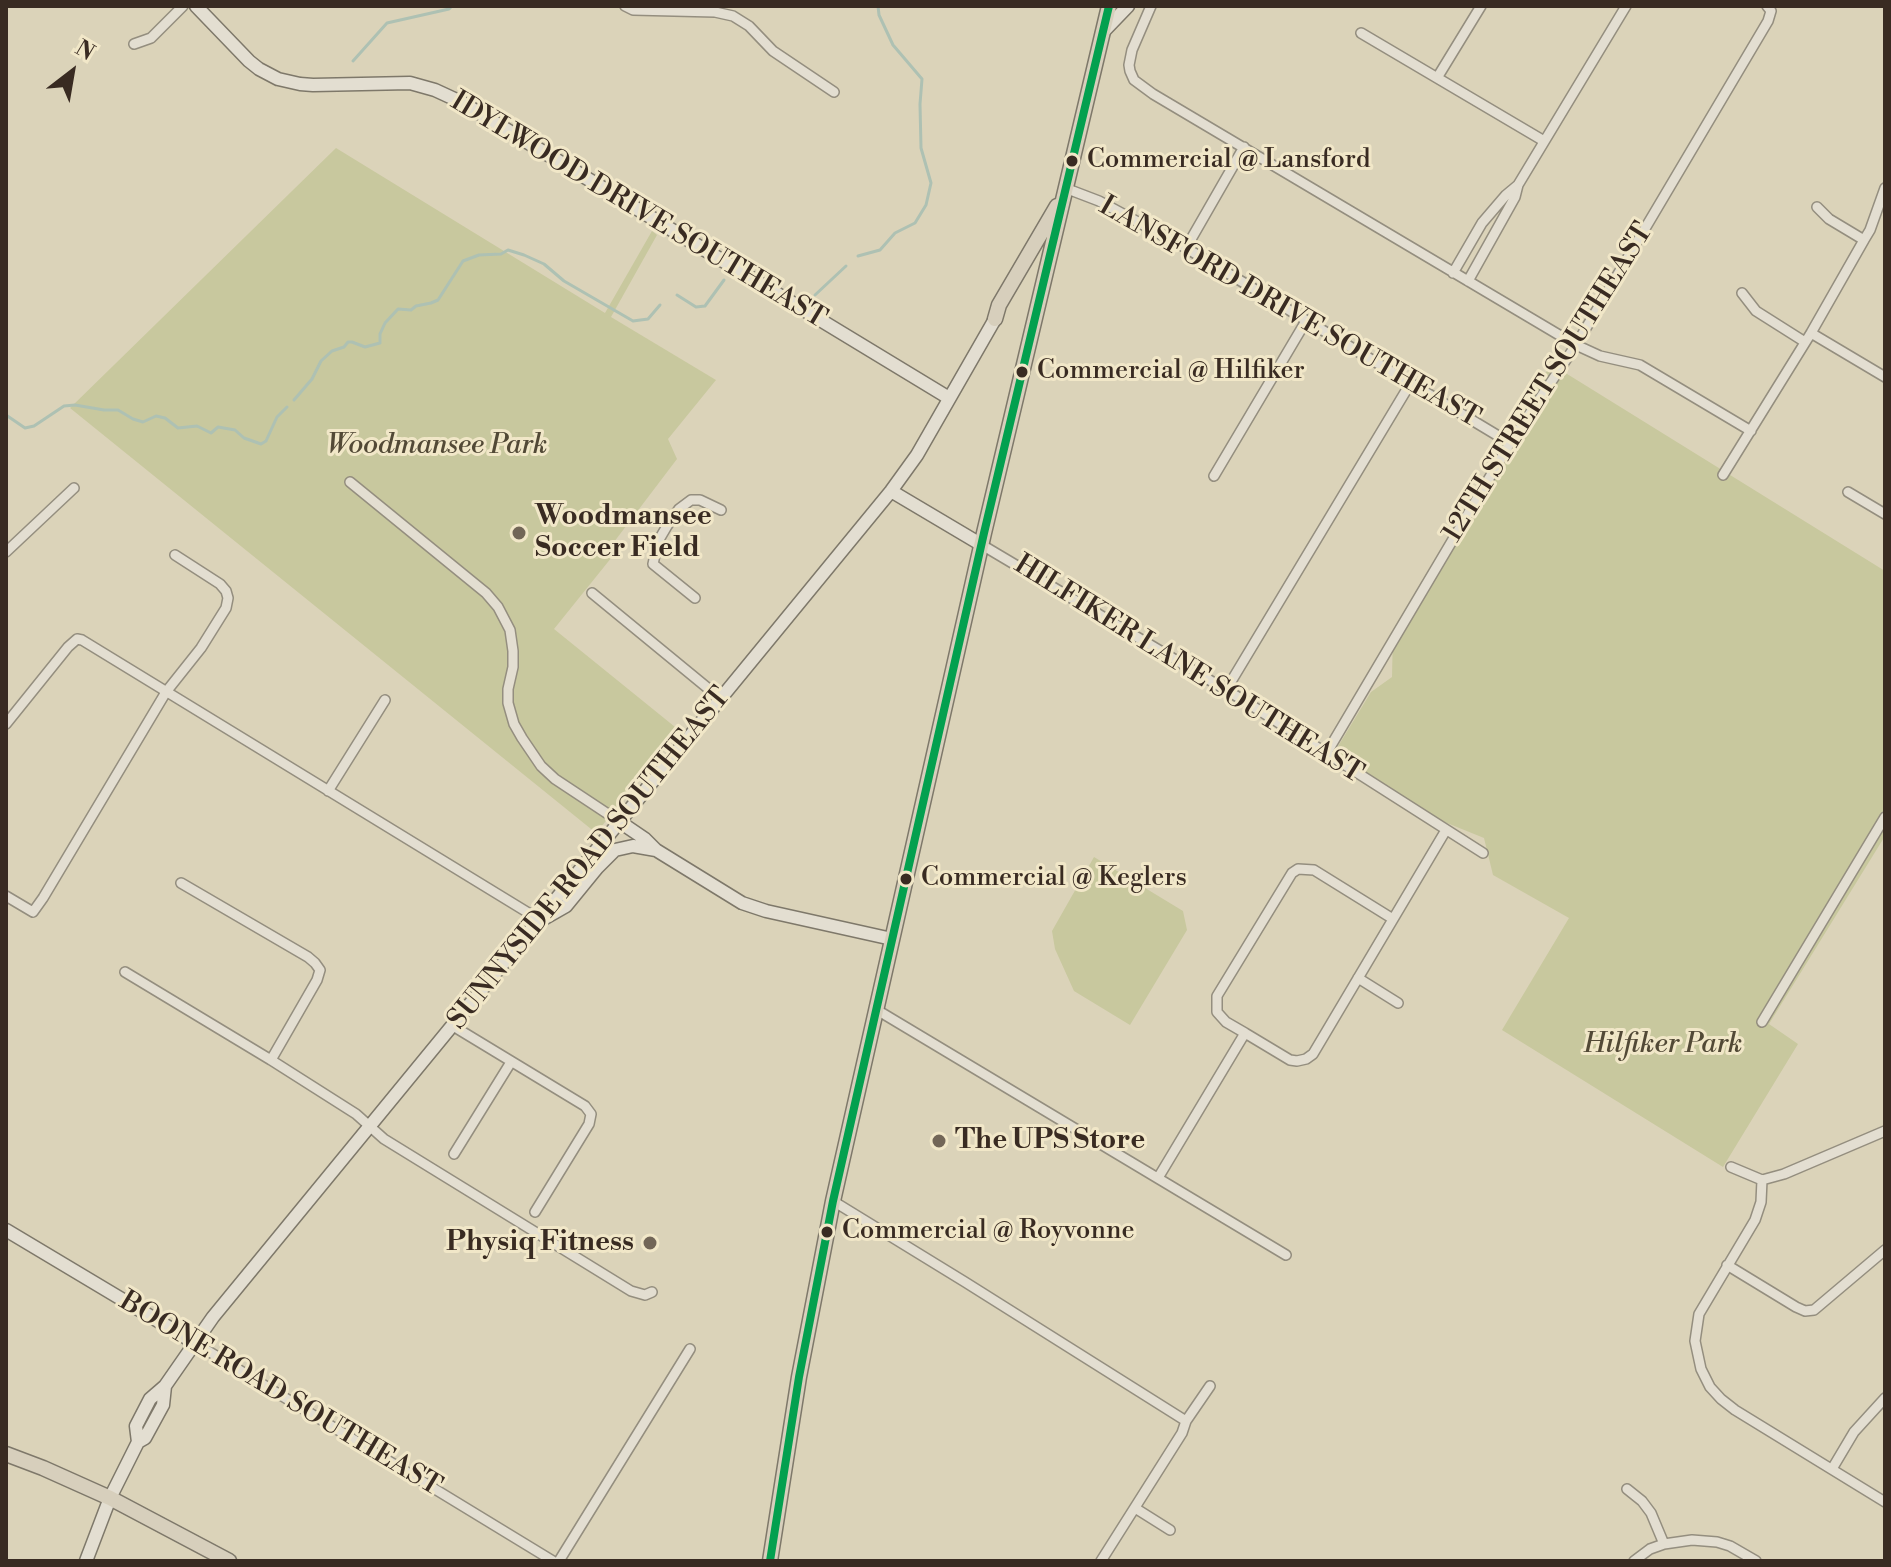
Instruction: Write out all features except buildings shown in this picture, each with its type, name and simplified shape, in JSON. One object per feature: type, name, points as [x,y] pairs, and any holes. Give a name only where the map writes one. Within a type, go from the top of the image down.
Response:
[{"type":"main road","name":"IDYLWOOD DRIVE SOUTHEAST","points":[[196,6],[249,61],[278,79],[313,85],[410,83],[461,102],[949,398]]},
{"type":"main road","points":[[770,1561],[799,1377],[833,1201],[982,545],[1109,6]]},
{"type":"main road","points":[[1102,33],[1128,6]]},
{"type":"main road","points":[[995,319],[1005,294],[1064,192]]},
{"type":"main road","name":"SUNNYSIDE ROAD SOUTHEAST","points":[[86,1561],[110,1498],[138,1442],[136,1426],[150,1399],[165,1386],[213,1317],[891,491],[917,455],[995,319]]},
{"type":"main road","name":"HILFIKER LANE SOUTHEAST","points":[[891,491],[982,545]]},
{"type":"main road","points":[[620,822],[656,850],[751,906],[892,939]]},
{"type":"main road","points":[[540,920],[566,906],[615,850],[633,846],[656,850]]},
{"type":"main road","name":"BOONE ROAD SOUTHEAST","points":[[6,1230],[195,1343]]},
{"type":"main road","points":[[6,1454],[110,1498],[229,1561]]},
{"type":"street","points":[[134,44],[151,38],[183,6]]},
{"type":"street","points":[[625,6],[633,10],[715,12],[733,16],[749,26],[773,51],[834,92]]},
{"type":"street","points":[[1151,6],[1132,50],[1129,65],[1134,80],[1153,94],[1576,345],[1600,356],[1640,365],[1751,431]]},
{"type":"street","points":[[1437,78],[1481,6]]},
{"type":"street","points":[[1468,281],[1515,197],[1518,185],[1626,6]]},
{"type":"street","name":"12TH STREET SOUTHEAST","points":[[1326,754],[1510,443],[1576,345],[1768,21],[1769,9]]},
{"type":"street","points":[[1361,33],[1544,141]]},
{"type":"street","points":[[1186,248],[1244,147]]},
{"type":"street","points":[[1453,273],[1482,223],[1518,185]]},
{"type":"street","points":[[1723,475],[1811,333],[1870,230],[1885,188]]},
{"type":"street","name":"LANSFORD DRIVE SOUTHEAST","points":[[1064,192],[1099,201],[1186,248],[1510,443]]},
{"type":"street","points":[[1817,207],[1829,219],[1864,240]]},
{"type":"street","points":[[1742,293],[1756,311],[1805,342]]},
{"type":"street","points":[[1214,476],[1306,321]]},
{"type":"street","points":[[1811,333],[1885,377]]},
{"type":"street","points":[[1226,690],[1410,384]]},
{"type":"street","points":[[350,482],[492,599],[510,630],[513,660],[508,703],[522,738],[541,766],[555,779],[620,822]]},
{"type":"street","points":[[6,552],[74,488]]},
{"type":"street","points":[[1848,492],[1885,514]]},
{"type":"street","points":[[695,598],[653,564],[660,538],[679,509],[691,500],[700,500],[721,510]]},
{"type":"street","name":"HILFIKER LANE SOUTHEAST","points":[[982,545],[1226,690],[1483,853]]},
{"type":"street","points":[[6,896],[33,912],[166,692],[201,648],[226,608],[228,598],[220,584],[175,555]]},
{"type":"street","points":[[592,593],[721,699]]},
{"type":"street","points":[[6,724],[68,647],[77,639],[82,640],[540,920]]},
{"type":"street","points":[[328,791],[385,700]]},
{"type":"street","points":[[1762,1022],[1885,817]]},
{"type":"street","points":[[1393,919],[1314,870],[1298,869],[1292,873],[1217,996],[1217,1012],[1226,1022],[1290,1060],[1306,1059],[1313,1054],[1446,830]]},
{"type":"street","points":[[181,883],[308,957],[320,970],[271,1060]]},
{"type":"street","points":[[125,972],[271,1060],[356,1114],[384,1139],[631,1291],[645,1295],[652,1292]]},
{"type":"street","points":[[1358,978],[1398,1003]]},
{"type":"street","points":[[877,1010],[1286,1255]]},
{"type":"street","points":[[453,1026],[585,1106],[591,1114],[589,1124],[535,1212]]},
{"type":"street","points":[[1158,1178],[1245,1033]]},
{"type":"street","points":[[454,1154],[511,1062]]},
{"type":"street","points":[[1731,1167],[1762,1180],[1784,1174],[1885,1131]]},
{"type":"street","points":[[1762,1180],[1761,1202],[1755,1220],[1699,1314],[1695,1341],[1701,1369],[1710,1387],[1735,1410],[1885,1502]]},
{"type":"street","points":[[833,1201],[1186,1421]]},
{"type":"street","points":[[1727,1265],[1805,1311],[1814,1310],[1885,1250]]},
{"type":"street","name":"BOONE ROAD SOUTHEAST","points":[[195,1343],[556,1561]]},
{"type":"street","points":[[556,1561],[690,1349]]},
{"type":"street","points":[[1101,1561],[1210,1386]]},
{"type":"street","points":[[1832,1469],[1854,1432],[1885,1398]]},
{"type":"street","points":[[1627,1489],[1651,1513],[1664,1544]]},
{"type":"street","points":[[1135,1508],[1170,1530]]},
{"type":"street","points":[[1634,1561],[1650,1549],[1692,1540],[1717,1542],[1741,1551],[1756,1561]]},
{"type":"green space","name":"Woodmansee Park","points":[[336,148],[605,313],[652,231],[657,235],[611,317],[716,380],[668,439],[677,459],[614,542],[620,547],[554,629],[680,731],[596,833],[70,408]]},
{"type":"green space","name":"Hilfiker Park","points":[[1551,364],[1885,571],[1885,836],[1769,1024],[1798,1044],[1723,1167],[1502,1030],[1569,918],[1493,875],[1484,838],[1442,821],[1339,757],[1337,748],[1371,692],[1392,677],[1393,630]]},
{"type":"green space","points":[[1094,857],[1183,911],[1187,930],[1130,1025],[1074,991],[1055,949],[1052,931]]},
{"type":"waterway","points":[[353,61],[387,23],[452,6]]},
{"type":"waterway","points":[[858,256],[880,250],[895,233],[915,223],[926,205],[931,183],[921,148],[922,79],[893,45],[878,6]]},
{"type":"waterway","points":[[294,400],[312,379],[321,361],[332,351],[348,342],[365,347],[380,343],[385,323],[398,309],[411,310],[438,300],[463,261],[479,255],[501,254],[508,250],[524,255],[544,264],[564,281],[633,321],[648,319],[660,305]]},
{"type":"waterway","points":[[815,295],[846,266]]},
{"type":"waterway","points":[[677,295],[696,307],[705,306],[724,280]]},
{"type":"waterway","points":[[6,415],[25,428],[34,426],[64,406],[75,405],[118,410],[143,422],[156,416],[165,418],[178,428],[197,426],[211,433],[218,427],[235,430],[244,438],[261,444],[266,441],[277,417],[287,407]]},
{"type":"transit line","points":[[770,1561],[799,1377],[833,1201],[984,533],[1109,6]]},
{"type":"place","name":"Commercial @ Lansford","points":[[1072,161]]},
{"type":"place","name":"Commercial @ Hilfiker","points":[[1022,372]]},
{"type":"place","name":"Woodmansee Soccer Field","points":[[519,533]]},
{"type":"place","name":"Commercial @ Keglers","points":[[906,879]]},
{"type":"place","name":"The UPS Store","points":[[939,1141]]},
{"type":"place","name":"Commercial @ Royvonne","points":[[827,1232]]},
{"type":"place","name":"Physiq Fitness","points":[[650,1243]]}]
